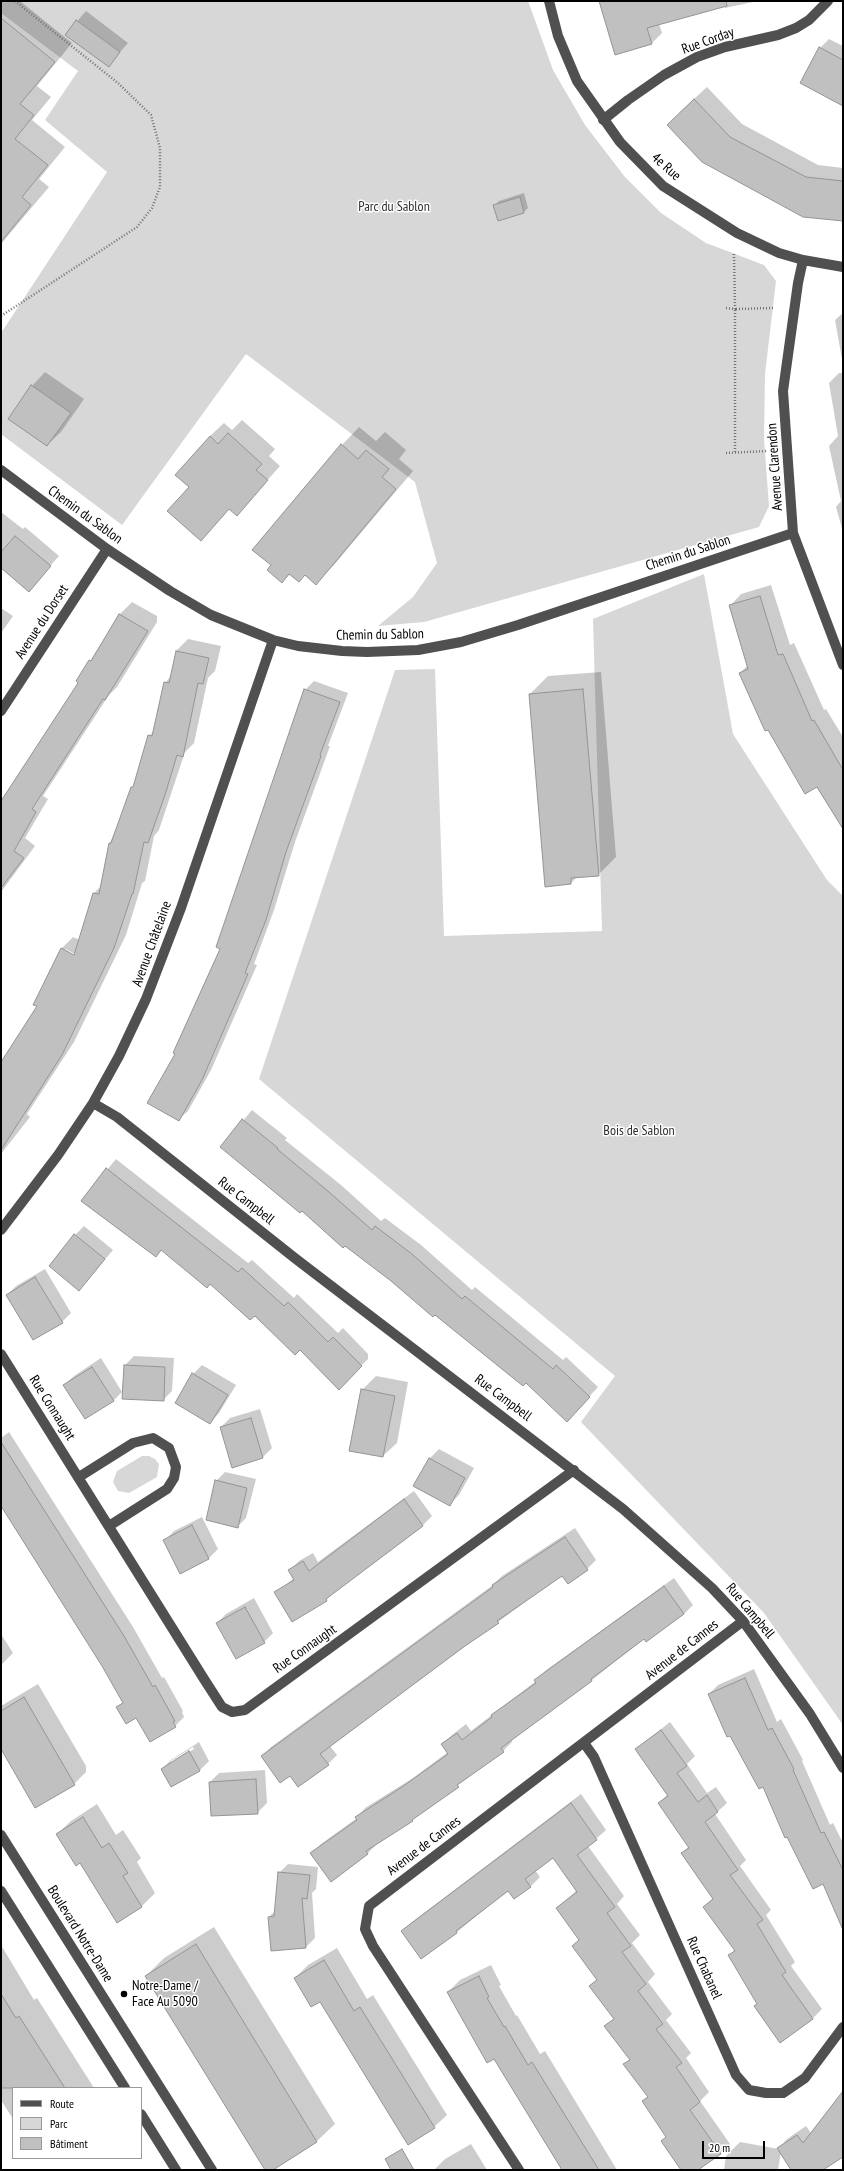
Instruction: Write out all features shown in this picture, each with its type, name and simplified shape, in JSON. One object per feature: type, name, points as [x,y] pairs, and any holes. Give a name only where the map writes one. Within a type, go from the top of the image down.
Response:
[{"type":"street","name":"4e Rue","points":[[549,1],[558,36],[577,81],[603,120],[624,147],[663,186],[736,233],[779,252],[803,260],[843,267]]},
{"type":"street","name":"Rue Corday","points":[[603,120],[634,96],[696,57],[725,47],[778,35],[796,28],[809,20],[828,1]]},
{"type":"street","name":"Avenue Clarendon","points":[[803,260],[798,283],[783,391],[794,533],[843,665]]},
{"type":"street","name":"Chemin du Sablon","points":[[1,470],[107,549],[170,591],[211,615],[273,640],[318,649],[367,652],[418,650],[439,647],[518,625],[794,533]]},
{"type":"street","name":"Avenue du Dorset","points":[[1,711],[107,549]]},
{"type":"street","name":"Avenue Châtelaine","points":[[1,1230],[54,1160],[93,1103],[119,1056],[146,1000],[181,908],[273,640]]},
{"type":"street","name":"Rue Campbell","points":[[93,1103],[117,1117],[296,1259],[574,1470],[623,1509],[700,1577],[743,1621],[810,1714],[843,1768]]},
{"type":"street","name":"Rue Connaught","points":[[1,1354],[79,1476],[204,1680],[222,1707],[232,1712],[245,1710],[574,1470]]},
{"type":"street","points":[[79,1476],[133,1443],[153,1438],[169,1448],[176,1467],[174,1478],[167,1489],[109,1526]]},
{"type":"street","name":"Avenue de Cannes","points":[[519,2170],[373,1946],[365,1929],[369,1906],[743,1621]]},
{"type":"street","name":"Rue Chabanel","points":[[584,1743],[594,1757],[736,2075],[749,2090],[766,2093],[783,2093],[805,2078],[843,2027]]},
{"type":"street","name":"Boulevard Notre-Dame","points":[[1,1835],[212,2170]]},
{"type":"street","points":[[1,1891],[124,2087]]},
{"type":"street","points":[[142,2116],[176,2170]]},
{"type":"path","points":[[1,316],[137,227],[152,208],[160,187],[160,148],[151,115],[118,83],[15,1]]},
{"type":"path","points":[[734,254],[736,452]]},
{"type":"path","points":[[726,308],[773,308]]},
{"type":"path","points":[[726,453],[767,451]]},
{"type":"green space","name":"Parc du Sablon","points":[[1,1],[528,1],[553,70],[585,125],[625,177],[661,213],[706,243],[764,265],[776,281],[765,374],[764,439],[769,506],[759,527],[424,622],[378,626],[413,597],[437,563],[415,482],[246,354],[122,525],[1,434],[1,333],[107,172],[45,120],[78,71],[1,13]]},
{"type":"green space","name":"Bois de Sablon","points":[[704,574],[733,734],[827,880],[843,896],[843,1725],[764,1613],[581,1422],[615,1376],[259,1079],[395,670],[435,669],[444,936],[602,931],[593,619]]},
{"type":"green space","points":[[142,1456],[149,1456],[155,1459],[159,1464],[157,1477],[129,1493],[118,1491],[113,1482],[117,1471]]},
{"type":"building","points":[[599,1],[726,1],[727,6],[647,28],[652,44],[615,55]]},
{"type":"building","points":[[1,18],[55,62],[20,104],[34,115],[15,139],[48,165],[22,197],[31,205],[1,242]]},
{"type":"building","points":[[76,20],[120,52],[109,67],[65,35]]},
{"type":"building","points":[[819,47],[843,60],[843,106],[800,83]]},
{"type":"building","points":[[694,99],[730,137],[806,177],[843,181],[843,221],[803,217],[702,162],[667,125]]},
{"type":"building","points":[[520,197],[524,213],[498,221],[493,205]]},
{"type":"building","points":[[31,385],[71,413],[47,446],[8,419]]},
{"type":"building","points":[[228,433],[262,464],[256,470],[268,480],[237,516],[229,509],[201,541],[167,511],[189,487],[175,475],[210,436],[218,444]]},
{"type":"building","points":[[341,444],[358,459],[366,450],[389,469],[382,477],[396,489],[316,585],[305,575],[299,582],[289,574],[282,583],[267,570],[271,565],[252,550]]},
{"type":"building","points":[[15,536],[51,566],[29,592],[1,568],[1,552]]},
{"type":"building","points":[[760,596],[778,655],[783,654],[812,721],[814,720],[843,770],[843,829],[817,787],[805,794],[768,730],[765,731],[739,673],[748,669],[729,605]]},
{"type":"building","points":[[119,614],[148,631],[105,700],[103,699],[32,809],[36,812],[14,851],[24,858],[1,888],[1,801],[78,683],[76,681],[89,660],[91,661]]},
{"type":"building","points":[[176,651],[209,658],[203,684],[198,683],[183,757],[177,755],[148,843],[144,842],[133,894],[114,948],[62,1055],[1,1150],[1,1062],[37,1006],[33,1005],[61,948],[74,955],[93,893],[99,894],[109,843],[111,843],[131,787],[133,787],[148,735],[152,736],[164,682],[169,683]]},
{"type":"building","points":[[304,689],[340,702],[286,852],[266,920],[245,973],[248,974],[202,1080],[179,1121],[147,1103],[175,1054],[173,1053],[220,949],[216,947]]},
{"type":"building","points":[[583,689],[599,876],[571,878],[571,884],[545,887],[529,694]]},
{"type":"building","points":[[242,1119],[278,1148],[277,1149],[372,1230],[375,1226],[412,1254],[462,1299],[465,1296],[553,1369],[556,1365],[590,1397],[567,1422],[526,1383],[523,1386],[435,1315],[433,1317],[391,1281],[345,1246],[343,1248],[302,1211],[300,1213],[220,1147]]},
{"type":"building","points":[[106,1168],[238,1272],[242,1268],[284,1306],[288,1302],[328,1342],[333,1337],[362,1366],[339,1390],[300,1350],[295,1355],[255,1316],[250,1320],[210,1284],[207,1288],[161,1250],[156,1257],[81,1201]]},
{"type":"building","points":[[74,1234],[105,1259],[79,1291],[49,1266]]},
{"type":"building","points":[[35,1277],[63,1323],[33,1340],[6,1295]]},
{"type":"building","points":[[124,1365],[165,1367],[164,1401],[122,1399]]},
{"type":"building","points":[[92,1367],[114,1401],[85,1419],[63,1385]]},
{"type":"building","points":[[192,1373],[228,1395],[210,1424],[175,1403]]},
{"type":"building","points":[[361,1389],[395,1396],[383,1457],[349,1451]]},
{"type":"building","points":[[251,1418],[263,1458],[232,1468],[220,1427]]},
{"type":"building","points":[[1,1442],[124,1636],[153,1687],[155,1685],[175,1721],[173,1722],[176,1727],[150,1742],[136,1718],[126,1724],[116,1707],[123,1703],[102,1666],[1,1506]]},
{"type":"building","points":[[429,1458],[465,1478],[450,1506],[413,1486]]},
{"type":"building","points":[[215,1480],[247,1488],[238,1528],[206,1520]]},
{"type":"building","points":[[404,1499],[423,1526],[326,1599],[327,1601],[292,1622],[274,1592],[294,1580],[288,1570],[303,1561],[309,1571]]},
{"type":"building","points":[[192,1525],[209,1559],[180,1574],[163,1540]]},
{"type":"building","points":[[565,1537],[588,1570],[568,1584],[562,1576],[497,1621],[499,1623],[465,1646],[320,1754],[329,1765],[298,1787],[290,1776],[280,1783],[261,1756],[493,1587],[492,1585]]},
{"type":"building","points":[[664,1586],[684,1614],[646,1642],[644,1639],[591,1679],[592,1681],[501,1748],[504,1752],[457,1785],[459,1787],[412,1820],[413,1821],[366,1851],[368,1854],[331,1882],[310,1853],[357,1820],[355,1817],[402,1787],[448,1754],[441,1744],[457,1733],[462,1740],[492,1717],[491,1715],[536,1683],[534,1680]]},
{"type":"building","points":[[245,1607],[265,1643],[236,1659],[216,1623]]},
{"type":"building","points":[[745,1678],[768,1730],[772,1728],[794,1769],[793,1770],[821,1833],[824,1832],[843,1870],[843,1930],[823,1884],[813,1889],[787,1837],[785,1838],[763,1787],[759,1789],[730,1736],[727,1737],[708,1694]]},
{"type":"building","points":[[24,1697],[75,1785],[35,1808],[1,1749],[1,1711]]},
{"type":"building","points":[[661,1730],[687,1766],[677,1773],[698,1802],[707,1795],[718,1812],[705,1822],[738,1870],[730,1875],[763,1920],[757,1924],[786,1972],[782,1975],[813,2019],[780,2043],[754,2006],[757,2004],[728,1955],[735,1951],[703,1907],[713,1899],[681,1853],[689,1848],[658,1803],[668,1796],[635,1749]]},
{"type":"building","points":[[189,1751],[200,1771],[171,1787],[161,1769]]},
{"type":"building","points":[[256,1779],[258,1814],[211,1816],[209,1782]]},
{"type":"building","points":[[571,1803],[597,1840],[577,1855],[615,1907],[607,1913],[631,1946],[622,1952],[646,1984],[638,1991],[663,2024],[656,2029],[682,2063],[676,2067],[700,2102],[690,2110],[721,2154],[698,2170],[681,2170],[661,2141],[666,2137],[642,2101],[648,2097],[623,2064],[630,2060],[604,2026],[614,2019],[589,1986],[597,1980],[572,1946],[579,1940],[556,1908],[577,1892],[553,1858],[525,1879],[531,1887],[514,1899],[508,1891],[456,1931],[457,1933],[421,1959],[401,1931]]},
{"type":"building","points":[[83,1817],[102,1848],[109,1843],[128,1873],[123,1876],[142,1907],[117,1923],[80,1863],[76,1866],[56,1834]]},
{"type":"building","points":[[278,1872],[310,1875],[307,1899],[302,1898],[306,1948],[271,1951],[268,1917],[274,1916]]},
{"type":"building","points":[[196,1944],[317,2142],[273,2170],[265,2170],[145,1976]]},
{"type":"building","points":[[324,1960],[354,2011],[360,2007],[435,2128],[408,2145],[320,2002],[311,2007],[294,1978]]},
{"type":"building","points":[[479,1976],[489,1997],[487,1998],[504,2027],[505,2026],[528,2065],[532,2062],[599,2170],[562,2170],[494,2059],[487,2063],[447,1992]]},
{"type":"building","points":[[1,1994],[16,2018],[19,2016],[64,2087],[1,2088]]},
{"type":"building","points":[[843,2091],[843,2157],[823,2170],[791,2170],[777,2148],[797,2135],[803,2143]]},
{"type":"building","points":[[402,2149],[414,2170],[391,2170],[385,2159]]},
{"type":"place","name":"Notre-Dame / Face Au 5090","points":[[124,1994]]}]
